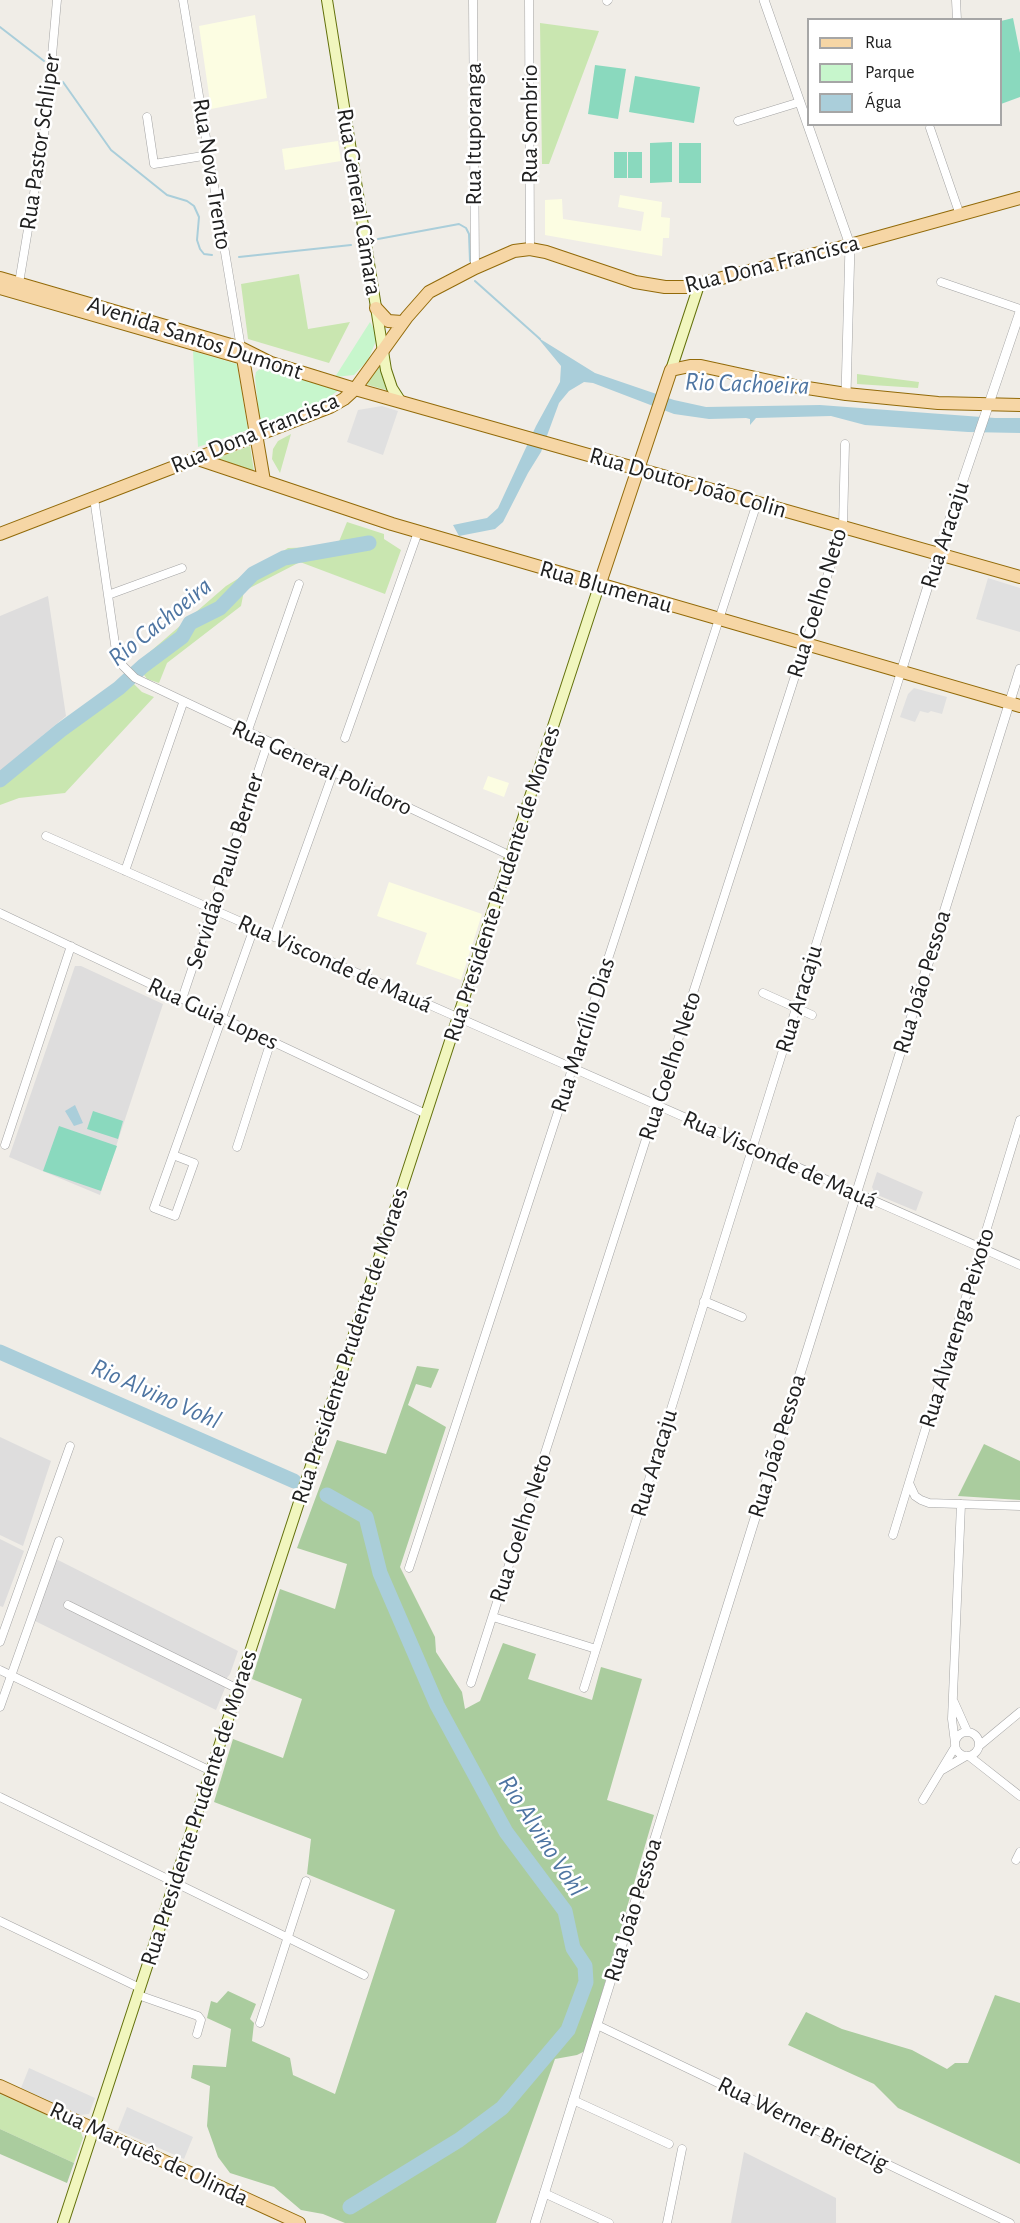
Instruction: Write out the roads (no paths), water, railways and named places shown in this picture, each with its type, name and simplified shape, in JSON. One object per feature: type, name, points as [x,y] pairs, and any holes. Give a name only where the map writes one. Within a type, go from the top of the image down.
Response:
[{"type":"main road","name":"Rua General Câmara","points":[[327,0],[388,378],[401,402]]},
{"type":"main road","name":"Rua Dona Francisca","points":[[0,534],[330,407],[355,389],[402,322],[429,292],[514,251],[530,249],[546,252],[644,284],[677,288],[699,285],[1020,198]]},
{"type":"main road","name":"Avenida Santos Dumont","points":[[0,278],[243,358]]},
{"type":"main road","points":[[671,370],[699,285]]},
{"type":"main road","name":"Avenida Santos Dumont","points":[[0,288],[243,358],[271,363],[355,389]]},
{"type":"main road","points":[[376,308],[388,321],[402,322]]},
{"type":"main road","points":[[243,358],[256,363],[271,363]]},
{"type":"main road","name":"Rua Nova Trento","points":[[243,358],[264,481]]},
{"type":"main road","points":[[671,370],[701,366],[798,387],[986,411],[1020,405]]},
{"type":"main road","name":"Rua Presidente Prudente de Moraes","points":[[63,2223],[671,370]]},
{"type":"main road","name":"Rua Doutor João Colin","points":[[355,389],[1020,577]]},
{"type":"main road","name":"Rua Blumenau","points":[[195,458],[418,532],[1015,704]]},
{"type":"main road","name":"Rua Marquês de Olinda","points":[[0,2086],[299,2223]]},
{"type":"street","name":"Rua Pastor Schliper","points":[[19,283],[46,122],[57,0]]},
{"type":"street","name":"Rua Nova Trento","points":[[183,0],[243,358]]},
{"type":"street","name":"Rua Ituporanga","points":[[473,0],[475,268]]},
{"type":"street","name":"Rua Sombrio","points":[[529,0],[530,249]]},
{"type":"street","points":[[764,0],[807,120]]},
{"type":"street","points":[[956,0],[957,18]]},
{"type":"street","points":[[738,121],[801,102]]},
{"type":"street","points":[[147,117],[154,164],[209,154]]},
{"type":"street","points":[[809,126],[850,245],[846,394]]},
{"type":"street","points":[[930,128],[960,215]]},
{"type":"street","points":[[941,282],[1020,310]]},
{"type":"street","name":"Rua Aracaju","points":[[584,1688],[938,554],[1020,310]]},
{"type":"street","name":"Rua Coelho Neto","points":[[471,1683],[843,527],[845,444]]},
{"type":"street","points":[[94,498],[108,595],[183,568]]},
{"type":"street","name":"Rua Marcílio Dias","points":[[409,1568],[757,503]]},
{"type":"street","points":[[345,738],[418,532]]},
{"type":"street","points":[[247,733],[299,584]]},
{"type":"street","name":"Rua General Polidoro","points":[[108,595],[116,651],[132,676],[183,703],[511,856]]},
{"type":"street","name":"Rua João Pessoa","points":[[535,2223],[856,1193],[1015,704],[1020,669]]},
{"type":"street","points":[[125,871],[183,703]]},
{"type":"street","name":"Servidão Paulo Berner","points":[[182,999],[268,742]]},
{"type":"street","points":[[274,937],[333,773]]},
{"type":"street","name":"Rua Visconde de Mauá","points":[[46,836],[1020,1265]]},
{"type":"street","name":"Rua Guia Lopes","points":[[0,913],[426,1114]]},
{"type":"street","points":[[173,1155],[194,1163],[175,1216],[154,1208],[254,928]]},
{"type":"street","points":[[5,1145],[71,946]]},
{"type":"street","points":[[763,993],[812,1015]]},
{"type":"street","points":[[237,1148],[271,1041]]},
{"type":"street","name":"Rua Alvarenga Peixoto","points":[[893,1535],[1020,1120]]},
{"type":"street","points":[[704,1300],[742,1317]]},
{"type":"street","points":[[0,1642],[70,1446]]},
{"type":"street","points":[[909,1483],[915,1496],[921,1500],[1020,1506]]},
{"type":"street","points":[[961,1504],[952,1719],[955,1745],[959,1754],[968,1756],[1020,1796]]},
{"type":"street","points":[[0,1707],[59,1541]]},
{"type":"street","points":[[68,1605],[238,1689]]},
{"type":"street","points":[[493,1617],[596,1649]]},
{"type":"street","points":[[0,1670],[211,1771]]},
{"type":"street","points":[[954,1701],[993,1775]]},
{"type":"street","points":[[938,1773],[968,1756],[999,1727],[1020,1712]]},
{"type":"street","points":[[922,1800],[960,1733],[999,1727]]},
{"type":"street","points":[[0,1797],[364,1975]]},
{"type":"street","points":[[1016,1860],[1020,1852]]},
{"type":"street","points":[[260,2023],[306,1881]]},
{"type":"street","points":[[0,1921],[139,1991],[198,2016],[201,2020],[197,2034]]},
{"type":"street","name":"Rua Werner Brietzig","points":[[597,2025],[1010,2223]]},
{"type":"street","points":[[573,2100],[669,2144]]},
{"type":"street","points":[[667,2223],[682,2149]]},
{"type":"street","points":[[544,2193],[609,2223]]},
{"type":"water","points":[[537,337],[595,373],[674,400],[706,407],[820,405],[1020,418],[1020,433],[865,425],[831,416],[756,418],[750,425],[750,419],[746,418],[709,419],[674,414],[593,383],[584,382],[569,391],[559,403],[541,452],[503,522],[495,529],[459,536],[453,525],[487,518],[498,508],[536,426],[560,382],[561,366]]},
{"type":"water","points":[[75,1105],[83,1123],[74,1126],[65,1111]]},
{"type":"waterway","points":[[0,27],[44,61]]},
{"type":"waterway","points":[[63,82],[111,150],[167,195],[187,201],[194,206],[199,217],[197,240],[200,249],[204,254],[212,255]]},
{"type":"waterway","points":[[378,239],[459,224],[466,228],[469,234],[470,261]]},
{"type":"waterway","points":[[239,257],[351,245]]},
{"type":"waterway","points":[[475,281],[540,339]]},
{"type":"waterway","name":"Rio Cachoeira","points":[[0,780],[182,637],[190,623],[220,608],[253,574],[284,558],[369,543]]},
{"type":"waterway","name":"Rio Alvino Vohl","points":[[0,1352],[294,1481]]},
{"type":"waterway","name":"Rio Alvino Vohl","points":[[327,1495],[366,1517],[380,1573],[437,1705],[506,1832],[565,1911],[573,1948],[585,1966],[586,1982],[568,2030],[502,2108],[459,2140],[350,2207]]}]
